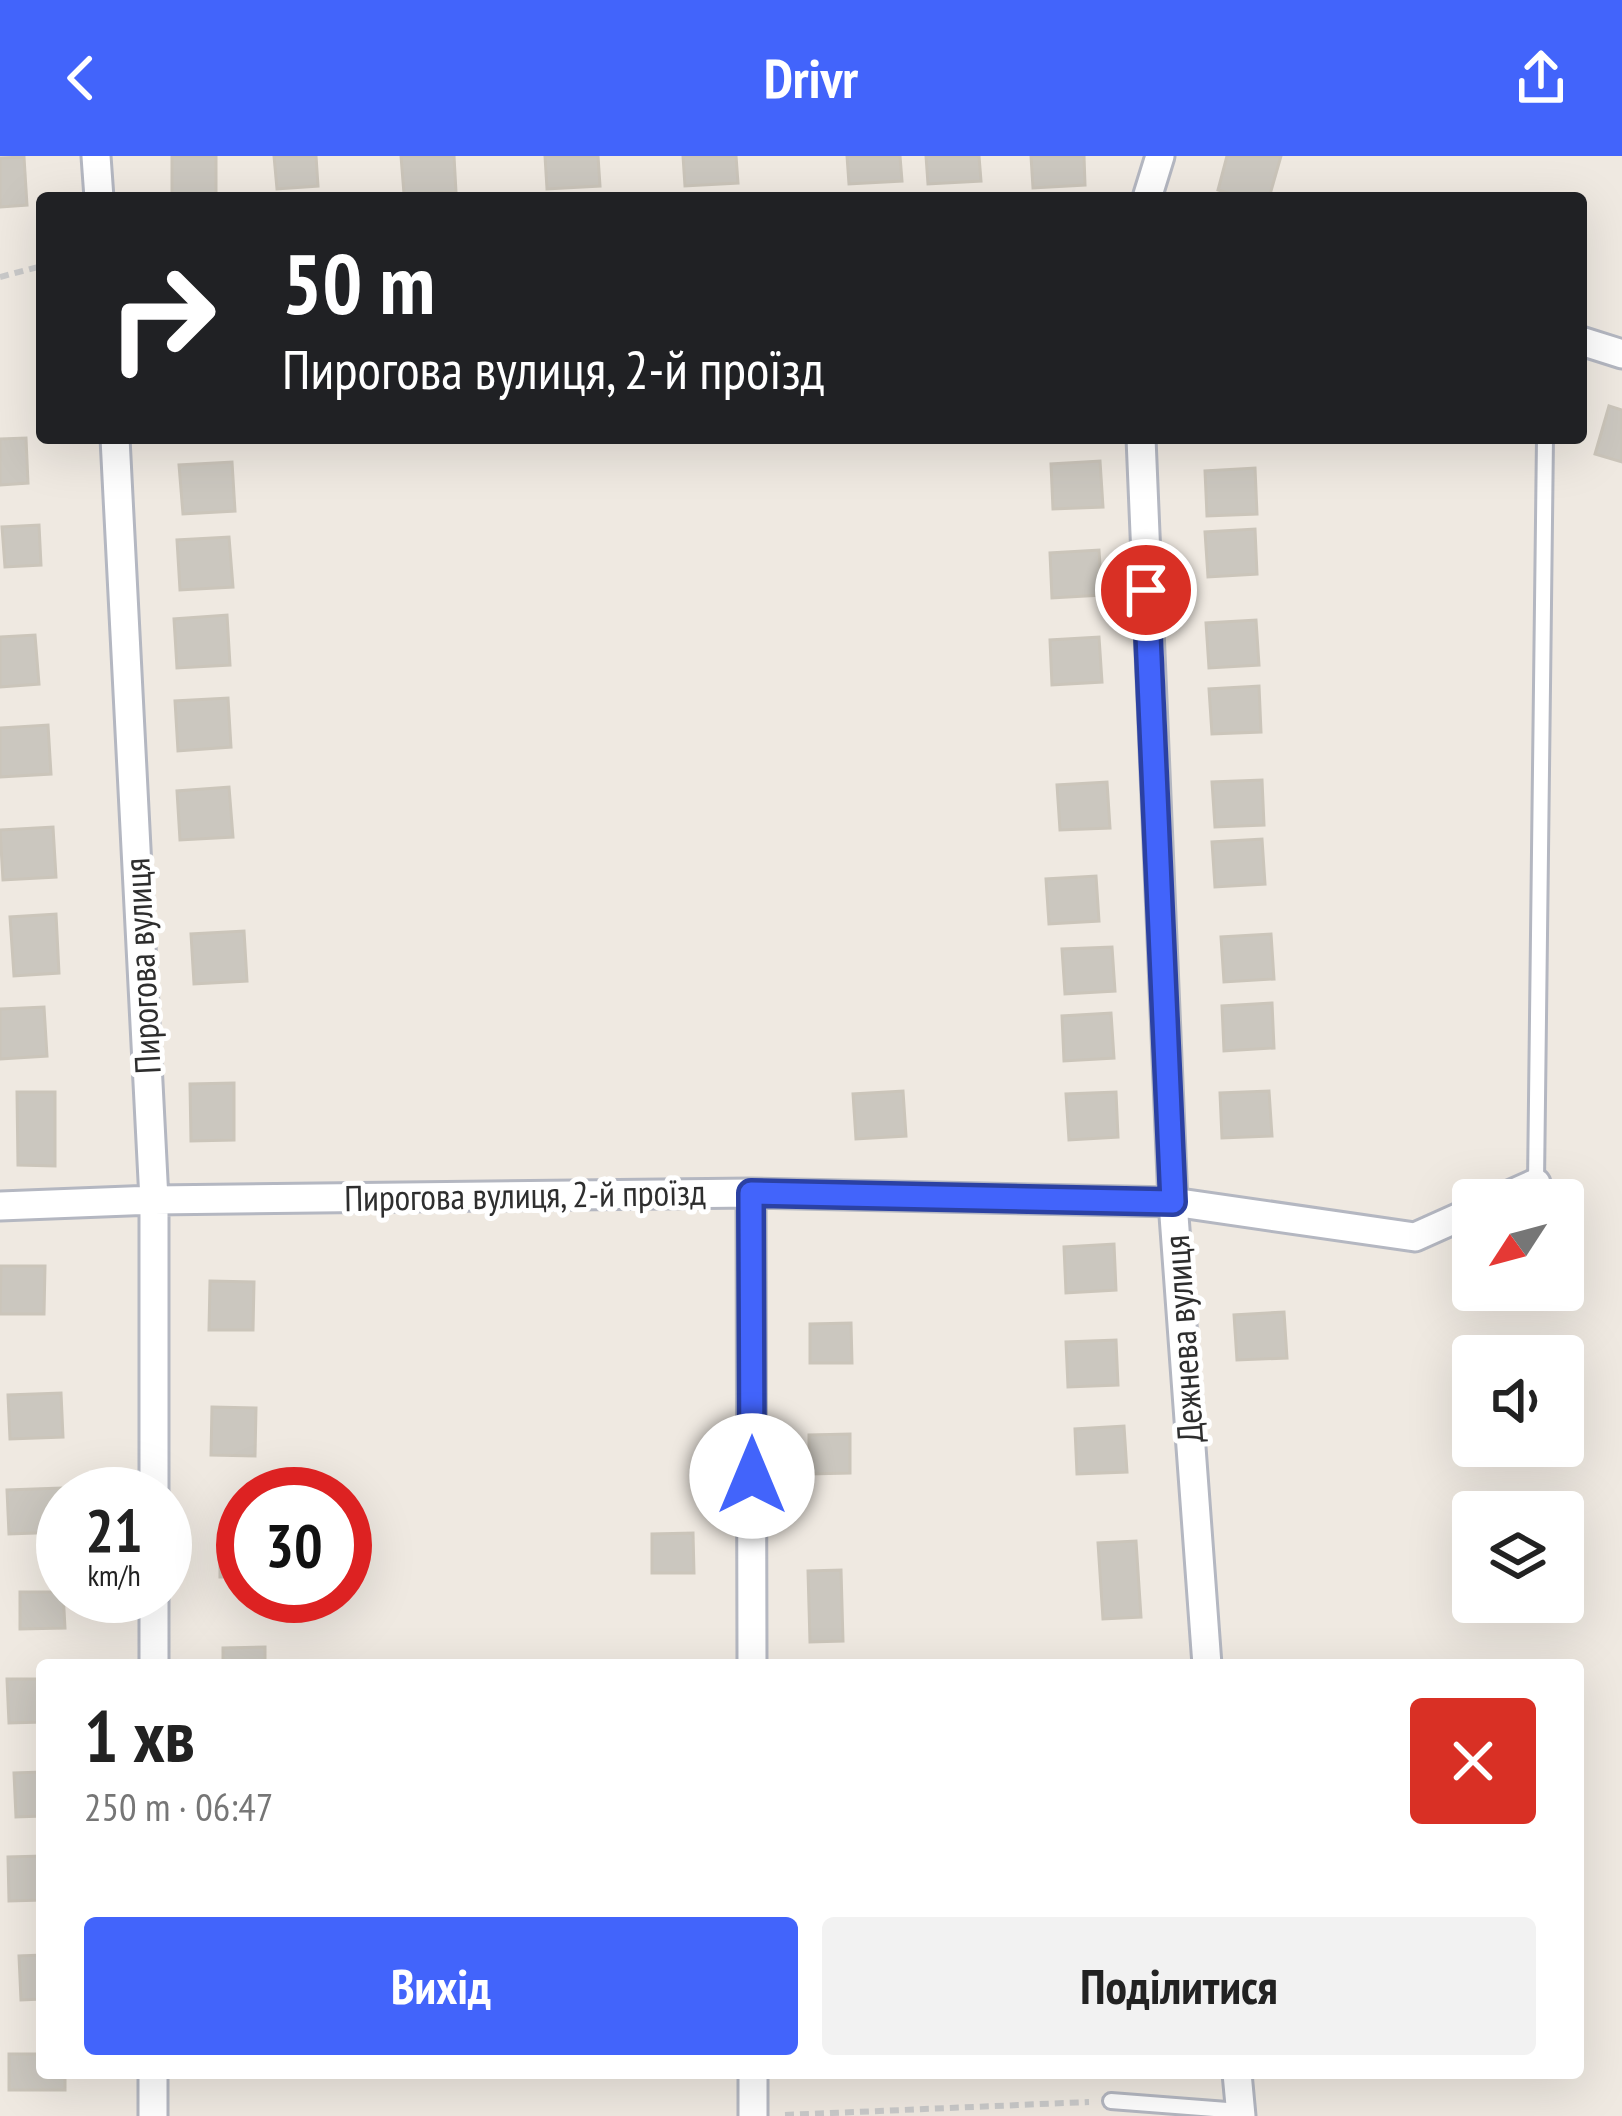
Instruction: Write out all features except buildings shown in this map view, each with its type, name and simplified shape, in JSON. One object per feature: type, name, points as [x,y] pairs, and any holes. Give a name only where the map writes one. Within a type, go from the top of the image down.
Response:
[{"type":"street","points":[[96,156],[99,192]]},
{"type":"street","points":[[1149,192],[1160,156]]},
{"type":"street","points":[[1587,343],[1622,354]]},
{"type":"street","name":"Пирогова вулиця","points":[[115,444],[154,1200],[154,1467]]},
{"type":"street","name":"Дежнева вулиця","points":[[1141,444],[1173,1202],[1207,1659]]},
{"type":"street","points":[[751,1193],[752,1659]]},
{"type":"street","name":"Пирогова вулиця, 2-й проїзд","points":[[0,1206],[751,1193],[1173,1202],[1414,1238],[1452,1221]]},
{"type":"street","points":[[154,1623],[154,1659]]},
{"type":"street","points":[[153,2079],[153,2116]]},
{"type":"street","points":[[753,2079],[753,2116]]},
{"type":"street","points":[[1238,2079],[1240,2114]]},
{"type":"lane","points":[[1536,1179],[1545,444]]},
{"type":"lane","points":[[1111,2101],[1240,2114]]},
{"type":"path","points":[[0,278],[36,268]]},
{"type":"path","points":[[778,2115],[1111,2101]]},
{"type":"route","points":[[752,1476],[751,1193],[1173,1202],[1146,590]]}]
